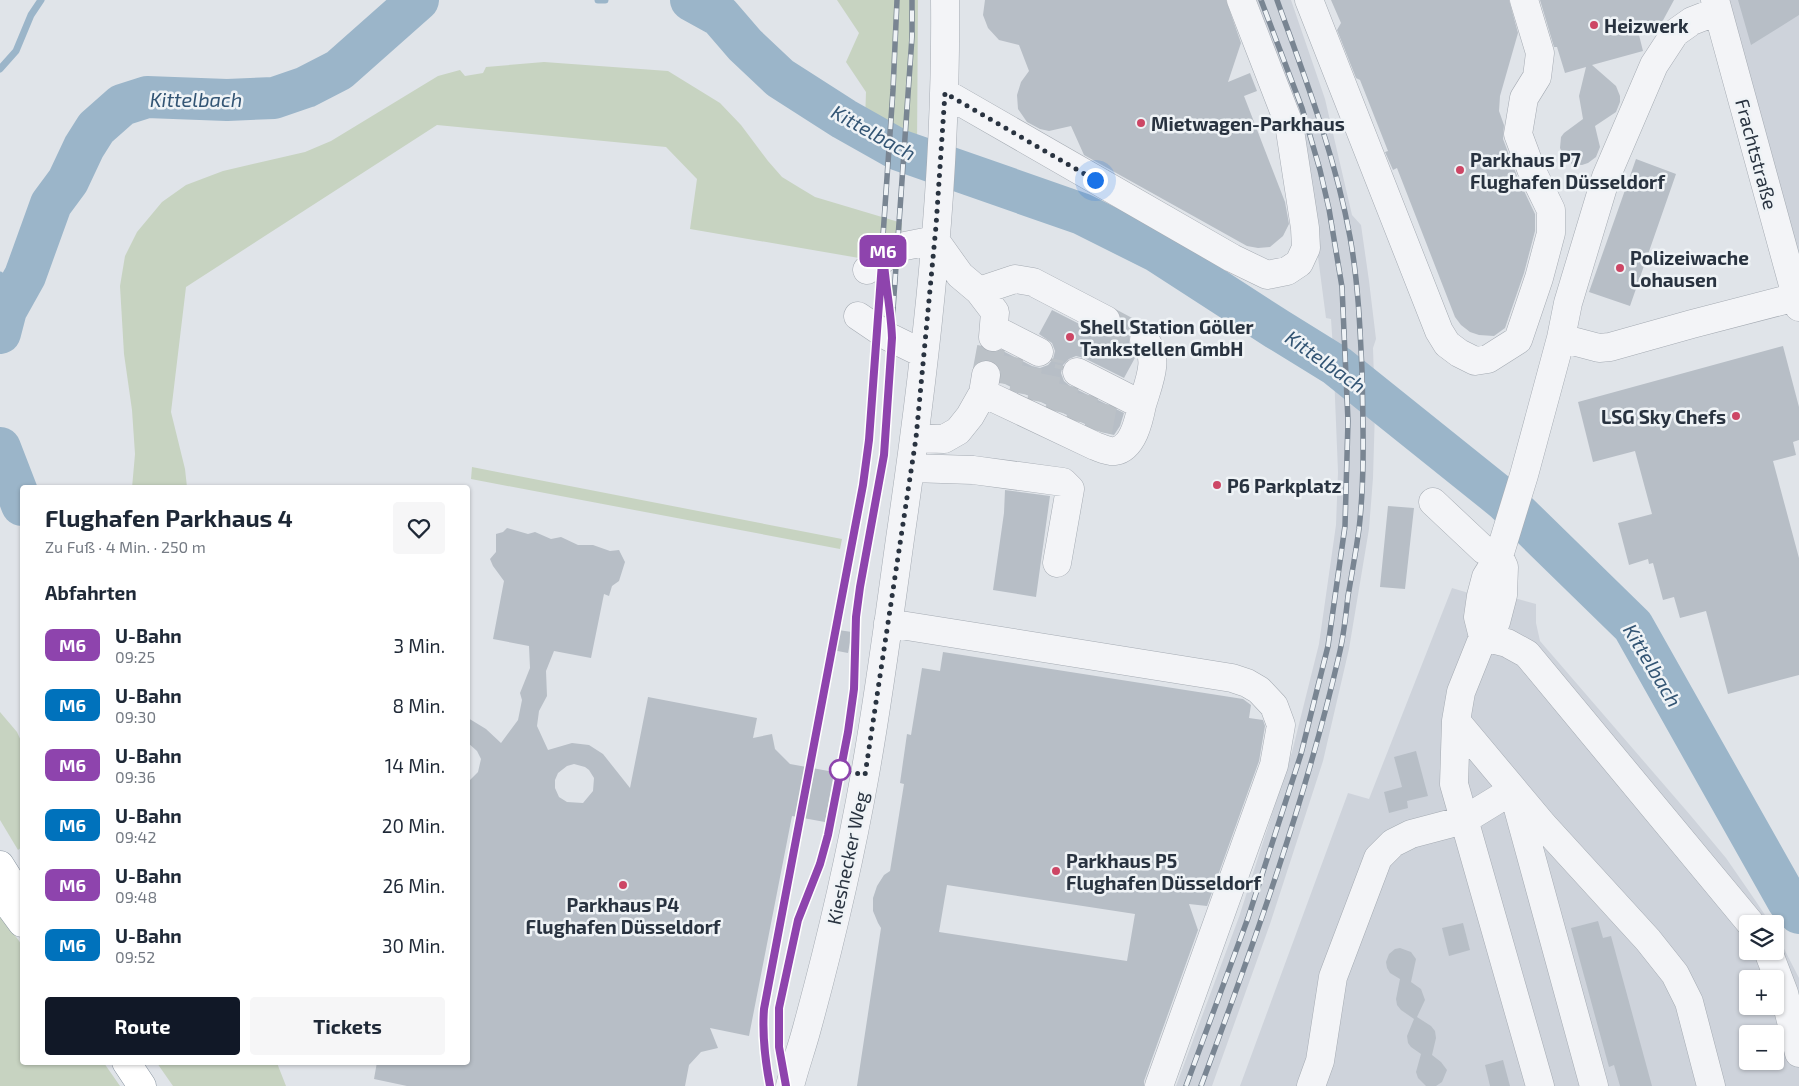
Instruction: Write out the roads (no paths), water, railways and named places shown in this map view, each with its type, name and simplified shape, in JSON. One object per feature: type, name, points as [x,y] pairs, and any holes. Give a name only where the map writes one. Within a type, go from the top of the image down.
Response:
[{"type":"highway","points":[[0,865],[20,897]]},
{"type":"highway","points":[[0,893],[20,920]]},
{"type":"highway","points":[[128,1065],[142,1086]]},
{"type":"street","name":"Kieshecker Weg","points":[[790,1086],[807,1030],[847,862],[865,775],[916,438],[935,240],[943,126],[945,0]]},
{"type":"street","points":[[945,93],[1022,128],[1108,179],[1232,258],[1267,275],[1287,271],[1299,263],[1306,248],[1305,228],[1288,124],[1241,0]]},
{"type":"street","points":[[1309,0],[1439,331],[1447,344],[1475,361],[1488,359],[1518,340],[1539,278],[1551,232],[1551,210],[1531,169],[1518,134],[1524,98],[1537,77],[1540,53],[1524,0]]},
{"type":"street","points":[[1540,1086],[1454,784],[1456,721],[1461,692],[1483,637],[1496,622],[1503,595],[1504,567],[1501,548],[1561,338],[1568,303],[1606,177],[1654,64],[1675,33],[1716,5]]},
{"type":"street","name":"Frachtstraße","points":[[1716,5],[1798,302]]},
{"type":"street","points":[[1551,210],[1591,223]]},
{"type":"street","points":[[867,270],[900,247],[935,240],[960,275],[978,291],[995,312],[1016,344]]},
{"type":"street","points":[[978,291],[1015,279],[1033,282],[1106,320]]},
{"type":"street","points":[[1561,338],[1600,348],[1610,347],[1692,324],[1798,302]]},
{"type":"street","points":[[858,316],[889,336],[924,354]]},
{"type":"street","points":[[916,438],[944,439],[958,431],[970,416],[1049,415],[1122,449],[1133,435],[1106,390],[1151,374],[1153,356],[1151,347],[1144,340]]},
{"type":"street","points":[[911,468],[973,470],[1063,482],[1070,489],[1057,563]]},
{"type":"street","points":[[1433,502],[1484,550],[1501,548]]},
{"type":"street","points":[[888,623],[1232,678],[1252,675],[1262,692],[1274,706],[1281,725],[1274,765],[1159,1086]]},
{"type":"street","points":[[1483,637],[1507,643],[1527,654],[1744,915]]},
{"type":"street","points":[[1456,721],[1543,826],[1648,940],[1675,974],[1689,1002],[1711,1086]]},
{"type":"street","points":[[1311,1086],[1320,1061],[1333,977],[1378,858],[1393,843],[1412,834],[1464,820],[1513,790]]},
{"type":"street","points":[[1513,790],[1594,1086]]},
{"type":"street","points":[[1771,960],[1784,994],[1799,1053]]},
{"type":"street","points":[[1320,1061],[1335,1086]]},
{"type":"waterway","name":"Kittelbach","points":[[0,69],[16,51],[31,15],[41,0]]},
{"type":"waterway","name":"Kittelbach","points":[[0,333],[6,310],[25,276],[51,204],[68,181],[84,147],[96,128],[122,105],[147,97],[227,100],[274,98],[306,87],[339,70],[418,0]]},
{"type":"waterway","name":"Kittelbach","points":[[598,0],[605,0]]},
{"type":"waterway","name":"Kittelbach","points":[[691,0],[720,16],[745,45],[780,78],[844,119],[899,150],[1082,214],[1158,252],[1337,366],[1504,500],[1633,626],[1788,901],[1799,913]]},
{"type":"waterway","name":"Kittelbach","points":[[0,275],[6,310]]},
{"type":"waterway","name":"Kittelbach","points":[[0,448],[20,500]]},
{"type":"tunnel","points":[[1106,320],[1144,340]]},
{"type":"tunnel","points":[[986,375],[993,337]]},
{"type":"tunnel","points":[[1005,384],[1011,347]]},
{"type":"tunnel","points":[[1023,394],[1030,356]]},
{"type":"tunnel","points":[[1041,402],[1050,358]]},
{"type":"tunnel","points":[[1059,412],[1069,367]]},
{"type":"tunnel","points":[[1080,422],[1086,385]]},
{"type":"tunnel","points":[[1098,431],[1105,395]]},
{"type":"railway","points":[[770,1086],[763,1048],[762,1028],[767,986],[811,765],[863,485],[869,440],[893,90],[897,0]]},
{"type":"railway","points":[[786,1086],[779,1047],[779,1008],[798,920],[820,864],[828,835],[854,689],[856,617],[882,467],[912,37],[912,0]]},
{"type":"railway","points":[[1186,1086],[1248,918],[1301,754],[1328,646],[1345,526],[1348,421],[1342,287],[1329,209],[1320,170],[1302,108],[1261,0]]},
{"type":"railway","points":[[1201,1086],[1278,871],[1311,762],[1345,624],[1361,509],[1363,450],[1362,371],[1353,254],[1344,206],[1328,147],[1277,0]]},
{"type":"metro line","name":"M6","points":[[770,1086],[763,1048],[762,1028],[767,986],[811,765],[863,485],[869,440],[883,249],[884,278],[892,323],[892,338],[882,467],[856,617],[854,689],[848,732],[828,835],[820,864],[794,934],[779,1008],[779,1047],[786,1086]]},
{"type":"place","name":"Heizwerk","points":[[1594,25]]},
{"type":"place","name":"Mietwagen-Parkhaus","points":[[1141,123]]},
{"type":"place","name":"Parkhaus P7 Flughafen Düsseldorf","points":[[1460,170]]},
{"type":"place","name":"Polizeiwache Lohausen","points":[[1620,268]]},
{"type":"place","name":"Shell Station Göller Tankstellen GmbH","points":[[1070,337]]},
{"type":"place","name":"LSG Sky Chefs","points":[[1736,416]]},
{"type":"place","name":"P6 Parkplatz","points":[[1217,485]]},
{"type":"place","name":"Parkhaus P5 Flughafen Düsseldorf","points":[[1056,871]]},
{"type":"place","name":"Parkhaus P4 Flughafen Düsseldorf","points":[[623,885]]}]
